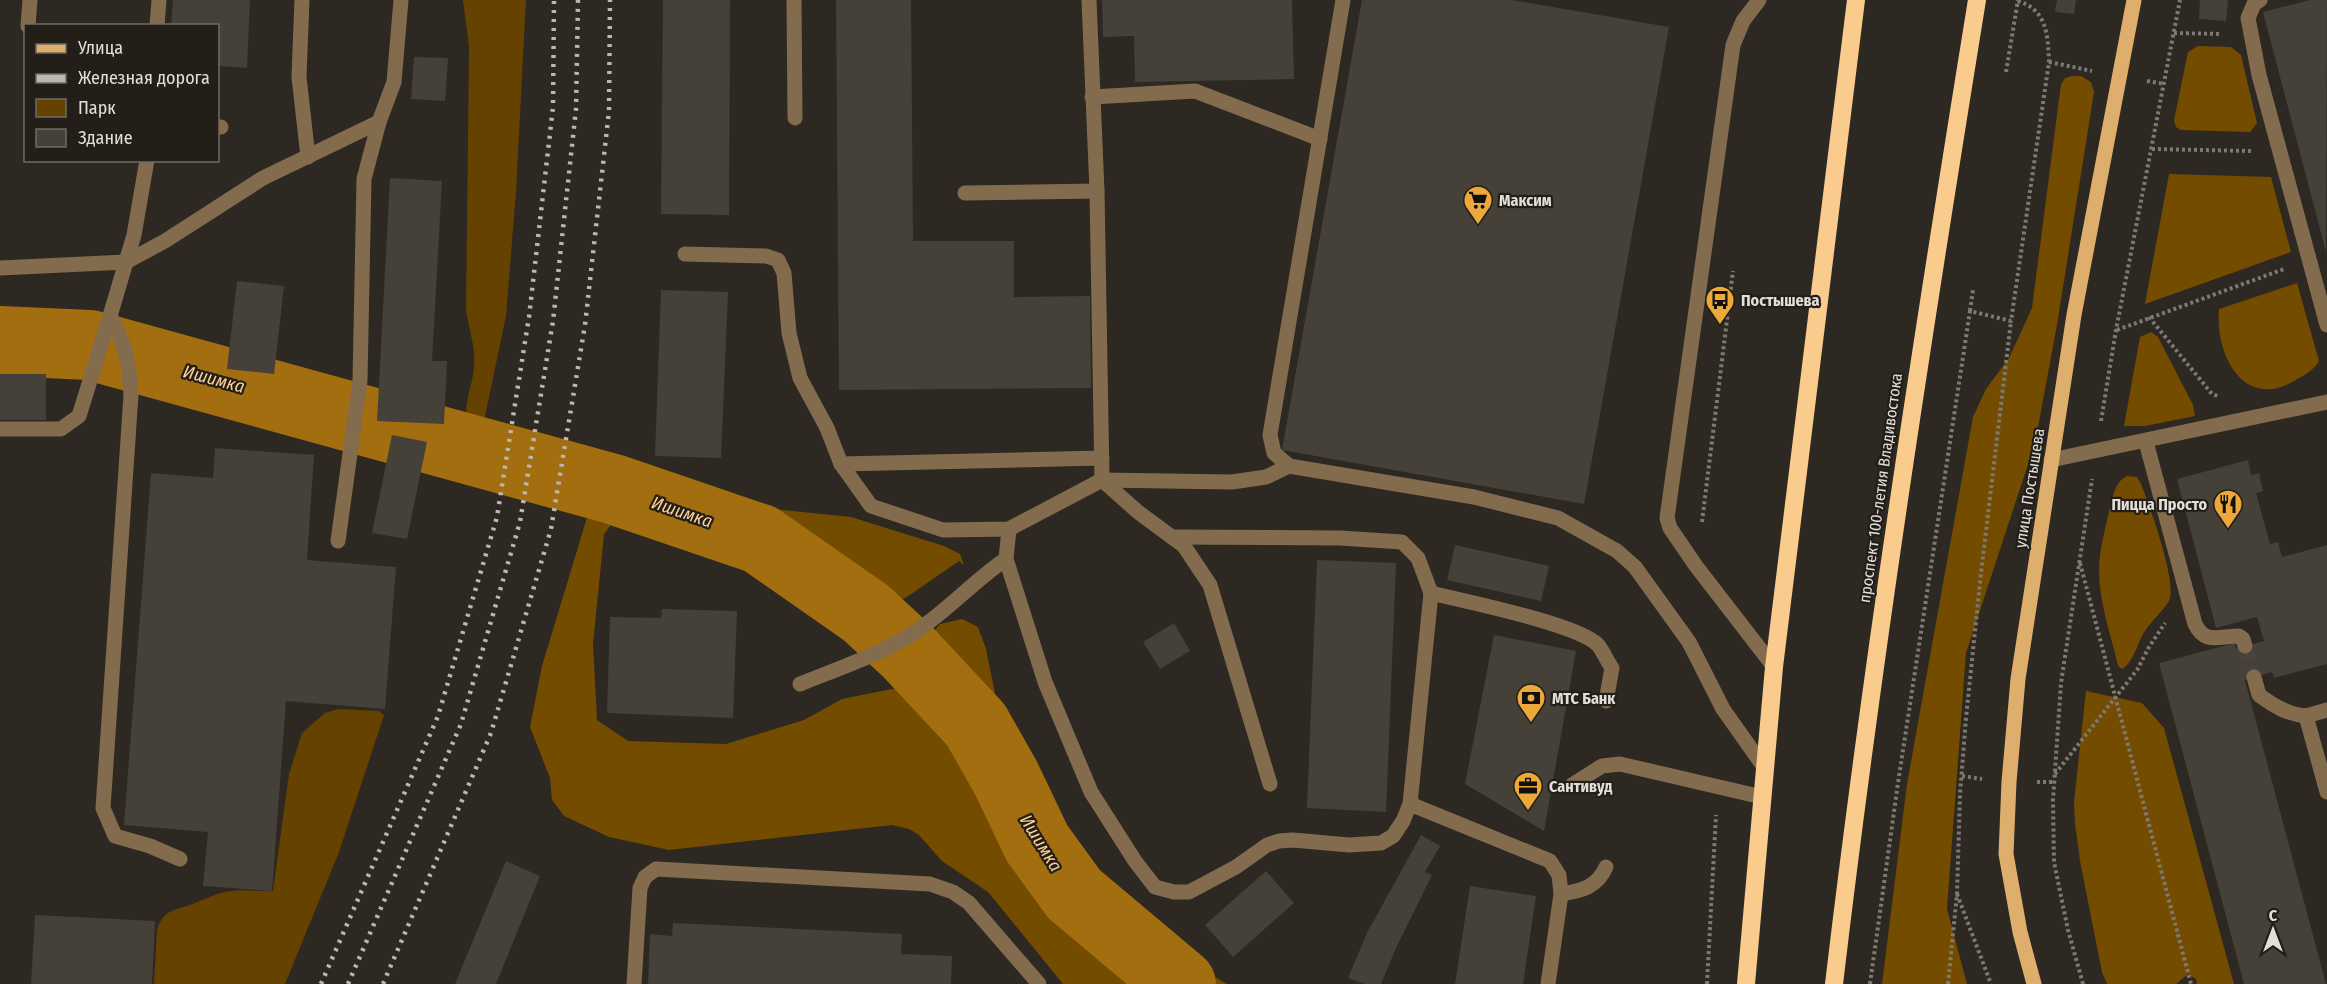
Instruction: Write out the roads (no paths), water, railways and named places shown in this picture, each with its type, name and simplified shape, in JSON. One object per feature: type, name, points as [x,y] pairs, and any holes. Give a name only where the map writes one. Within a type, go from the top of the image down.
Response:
[{"type":"highway","points":[[1746,984],[1774,667],[1856,0]]},
{"type":"highway","name":"проспект 100-летия Владивостока","points":[[1834,984],[1871,690],[1924,328],[1977,0]]},
{"type":"main road","name":"улица Постышева","points":[[2034,984],[2020,932],[2006,854],[2009,782],[2018,679],[2074,315],[2134,0]]},
{"type":"lane","points":[[28,24],[30,0]]},
{"type":"lane","points":[[157,24],[159,0]]},
{"type":"lane","points":[[302,0],[299,77],[308,157]]},
{"type":"lane","points":[[338,540],[360,381],[364,179],[379,122],[394,82],[401,0]]},
{"type":"lane","points":[[794,0],[795,118]]},
{"type":"lane","points":[[1089,0],[1097,191],[1102,480],[1138,512],[1184,546],[1210,585],[1270,784]]},
{"type":"lane","points":[[1343,0],[1270,435],[1274,453],[1289,466],[1474,497],[1558,518],[1617,551],[1635,567],[1689,642],[1723,709],[1764,767]]},
{"type":"lane","points":[[1759,0],[1743,21],[1733,45],[1666,518],[1670,528],[1696,566],[1774,667]]},
{"type":"lane","points":[[2260,0],[2254,4],[2248,18],[2259,75],[2327,325]]},
{"type":"lane","points":[[1092,98],[1195,91],[1320,140]]},
{"type":"lane","points":[[0,268],[126,262],[165,241],[262,178],[379,122]]},
{"type":"lane","points":[[0,429],[61,429],[78,416],[134,235],[147,162]]},
{"type":"lane","points":[[965,193],[1097,191]]},
{"type":"lane","points":[[685,254],[766,256],[778,260],[784,273],[789,333],[800,378],[827,428],[841,464],[871,506],[943,530],[1009,529],[1102,480],[1232,482],[1266,477],[1289,466]]},
{"type":"lane","points":[[110,316],[120,333],[129,364],[131,395],[104,808],[115,836],[150,846],[180,860]]},
{"type":"lane","points":[[2051,460],[2146,442],[2327,402]]},
{"type":"lane","points":[[2146,442],[2199,634],[2218,638],[2239,636],[2243,639],[2245,646]]},
{"type":"lane","points":[[841,464],[1102,458]]},
{"type":"lane","points":[[1009,529],[1006,559],[1045,682],[1091,792],[1135,861],[1155,887],[1174,892],[1190,892],[1236,867],[1267,845],[1279,841],[1349,845],[1381,843],[1393,836],[1410,804],[1431,593],[1418,558],[1402,542],[1340,538],[1172,537]]},
{"type":"lane","points":[[800,684],[871,655],[910,635],[1006,559]]},
{"type":"lane","points":[[1431,593],[1500,609],[1577,632],[1597,644],[1612,669],[1606,701]]},
{"type":"lane","points":[[2254,677],[2259,695],[2271,705],[2293,714],[2306,716],[2327,710]]},
{"type":"lane","points":[[2306,716],[2327,792]]},
{"type":"lane","points":[[1572,785],[1602,766],[1620,764],[1762,797]]},
{"type":"lane","points":[[1410,804],[1550,861],[1559,875],[1561,894],[1548,984]]},
{"type":"lane","points":[[1561,894],[1581,891],[1592,886],[1601,877],[1606,867]]},
{"type":"lane","points":[[634,984],[640,888],[645,877],[656,869],[930,884],[953,892],[969,903],[1039,984]]},
{"type":"waterway","name":"Ишимка","points":[[0,341],[90,345],[613,489],[760,539],[866,613],[907,651],[976,725],[1006,778],[1037,843],[1074,894],[1181,984]]},
{"type":"tunnel","points":[[2245,646],[2254,677]]},
{"type":"railway","points":[[321,984],[438,716],[497,517],[529,317],[553,107],[554,0]]},
{"type":"railway","points":[[348,984],[461,724],[520,522],[553,321],[576,109],[578,0]]},
{"type":"railway","points":[[383,984],[491,733],[551,529],[585,325],[609,111],[610,0]]},
{"type":"place","name":"Максим","points":[[1478,226]]},
{"type":"place","name":"Постышева","points":[[1720,326]]},
{"type":"place","name":"Пицца Просто","points":[[2228,530]]},
{"type":"place","name":"МТС Банк","points":[[1531,724]]},
{"type":"place","name":"Сантивуд","points":[[1528,812]]}]
